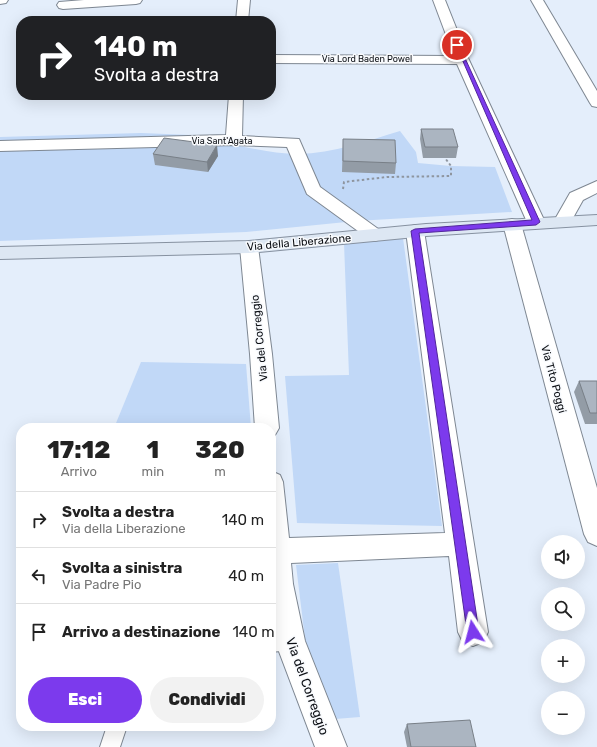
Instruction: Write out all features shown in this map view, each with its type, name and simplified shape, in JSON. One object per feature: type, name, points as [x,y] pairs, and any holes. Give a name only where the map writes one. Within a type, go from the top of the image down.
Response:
[{"type":"main road","name":"Via della Liberazione","points":[[0,253],[249,247],[415,231],[536,222],[597,220]]},
{"type":"street","points":[[62,7],[136,0]]},
{"type":"street","points":[[242,16],[244,0]]},
{"type":"street","points":[[439,0],[462,60],[536,222]]},
{"type":"street","points":[[537,0],[597,102]]},
{"type":"street","name":"Via Lord Baden Powel","points":[[276,59],[462,60]]},
{"type":"street","points":[[234,140],[236,100]]},
{"type":"street","name":"Via Sant'Agata","points":[[0,146],[234,140],[293,142],[313,190],[375,235]]},
{"type":"street","points":[[563,221],[576,197],[597,186]]},
{"type":"street","name":"Via Tito Poggi","points":[[512,224],[597,534]]},
{"type":"street","points":[[415,231],[459,544],[473,632]]},
{"type":"street","name":"Via del Correggio","points":[[249,247],[261,354],[267,423]]},
{"type":"street","points":[[276,551],[459,544]]},
{"type":"street","name":"Via del Correggio","points":[[276,551],[279,584],[280,642],[331,747]]},
{"type":"lane","points":[[110,747],[115,731]]},
{"type":"path","points":[[340,209],[344,182],[387,178],[451,176],[451,166],[445,158]]},
{"type":"shaded area","points":[[400,131],[416,152],[418,163],[451,166],[495,167],[512,212],[356,221],[246,232],[0,241],[0,137],[141,133],[215,136],[216,141],[267,151],[298,154],[337,149]]},
{"type":"shaded area","points":[[403,238],[442,526],[297,523],[285,376],[349,375],[344,243]]},
{"type":"shaded area","points":[[141,362],[246,364],[251,423],[116,423]]},
{"type":"shaded area","points":[[338,563],[360,717],[335,719],[306,647],[296,565]]},
{"type":"building","points":[[421,129],[453,129],[458,147],[425,147]]},
{"type":"building","points":[[164,138],[217,145],[207,162],[153,154]]},
{"type":"building","points":[[343,139],[395,140],[396,163],[343,161]]},
{"type":"building","points":[[579,381],[597,381],[597,413],[590,413]]},
{"type":"building","points":[[470,720],[476,747],[411,747],[407,724]]},
{"type":"route","points":[[457,45],[462,60],[536,222],[415,231],[459,544],[473,632]]}]
